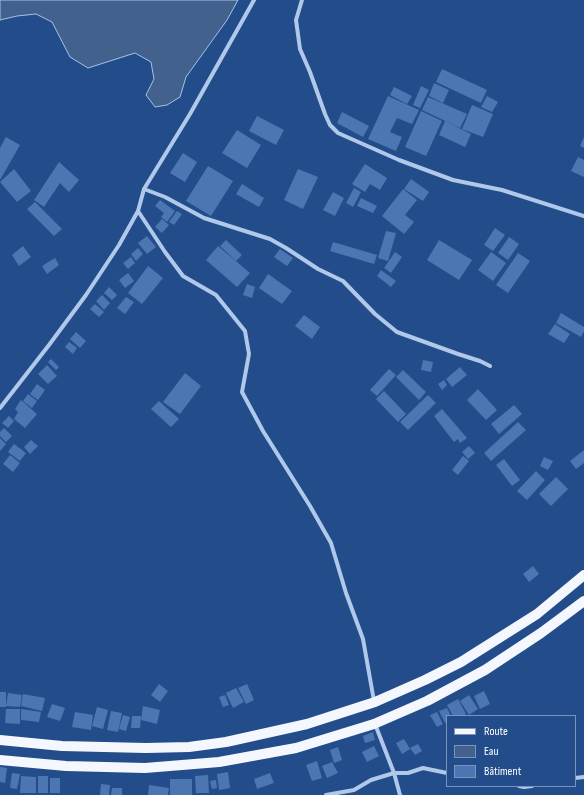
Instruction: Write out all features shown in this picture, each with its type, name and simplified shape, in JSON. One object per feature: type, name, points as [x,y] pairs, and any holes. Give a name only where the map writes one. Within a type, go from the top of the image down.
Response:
[{"type":"main road","points":[[0,740],[62,746],[146,748],[189,746],[226,742],[306,724],[374,702],[425,680],[461,662],[537,614],[584,574]]},
{"type":"main road","points":[[0,760],[66,766],[145,768],[219,762],[296,748],[374,724],[428,701],[485,670],[541,633],[584,602]]},
{"type":"street","points":[[0,408],[86,295],[119,245],[138,211],[144,189],[190,114],[254,0]]},
{"type":"street","points":[[302,0],[296,20],[300,49],[325,114],[330,125],[338,133],[399,160],[453,180],[502,190],[584,216]]},
{"type":"street","points":[[144,189],[164,197],[204,218],[270,239],[343,281],[375,314],[397,332],[458,354],[480,360],[490,366]]},
{"type":"street","points":[[138,211],[183,276],[216,295],[245,331],[249,354],[242,392],[262,430],[310,506],[331,543],[346,592],[363,639],[374,702]]},
{"type":"street","points":[[374,724],[394,773],[400,795]]},
{"type":"street","points":[[326,795],[354,790],[371,780],[394,773],[408,772],[423,768],[446,773]]},
{"type":"street","points":[[351,795],[354,790]]},
{"type":"water","points":[[0,0],[238,0],[227,20],[186,77],[180,97],[167,105],[155,107],[146,95],[154,79],[151,62],[135,53],[88,68],[70,57],[52,22],[36,14],[0,20]]},
{"type":"building","points":[[442,69],[487,90],[481,103],[436,82]]},
{"type":"building","points":[[434,83],[449,90],[443,103],[429,96]]},
{"type":"building","points":[[421,86],[429,90],[420,108],[413,105]]},
{"type":"building","points":[[394,87],[412,96],[407,104],[390,95]]},
{"type":"building","points":[[388,96],[419,110],[412,124],[397,118],[390,132],[402,137],[396,151],[368,139]]},
{"type":"building","points":[[487,96],[498,102],[492,112],[481,107]]},
{"type":"building","points":[[428,97],[467,114],[460,128],[422,110]]},
{"type":"building","points":[[472,105],[493,114],[483,137],[462,129]]},
{"type":"building","points":[[421,111],[442,121],[426,156],[405,147]]},
{"type":"building","points":[[342,112],[369,126],[363,137],[337,123]]},
{"type":"building","points":[[257,116],[284,130],[276,145],[249,131]]},
{"type":"building","points":[[445,121],[471,134],[465,147],[439,135]]},
{"type":"building","points":[[237,130],[261,145],[247,168],[222,153]]},
{"type":"building","points":[[6,137],[20,145],[0,180],[0,148]]},
{"type":"building","points":[[584,137],[584,148],[580,146]]},
{"type":"building","points":[[183,153],[197,162],[185,182],[170,173]]},
{"type":"building","points":[[578,157],[584,160],[584,177],[571,171]]},
{"type":"building","points":[[59,162],[79,180],[69,192],[60,183],[44,207],[34,200]]},
{"type":"building","points":[[365,164],[387,178],[380,190],[370,184],[365,192],[352,184]]},
{"type":"building","points":[[208,166],[233,181],[211,216],[186,201]]},
{"type":"building","points":[[14,169],[31,191],[17,202],[0,182]]},
{"type":"building","points":[[298,169],[318,177],[303,209],[284,200]]},
{"type":"building","points":[[411,179],[429,192],[423,201],[404,189]]},
{"type":"building","points":[[242,184],[264,198],[259,207],[236,194]]},
{"type":"building","points":[[354,188],[361,192],[353,207],[346,203]]},
{"type":"building","points":[[403,189],[417,200],[405,215],[414,222],[404,234],[382,216]]},
{"type":"building","points":[[333,192],[344,198],[335,216],[323,210]]},
{"type":"building","points":[[361,198],[377,206],[373,213],[357,206]]},
{"type":"building","points":[[160,200],[175,211],[167,222],[161,217],[164,213],[155,206]]},
{"type":"building","points":[[35,202],[62,229],[54,236],[27,209]]},
{"type":"building","points":[[177,211],[182,214],[174,225],[169,222]]},
{"type":"building","points":[[162,219],[169,225],[162,233],[155,227]]},
{"type":"building","points":[[495,228],[505,235],[493,251],[484,245]]},
{"type":"building","points":[[386,231],[396,233],[388,261],[378,258]]},
{"type":"building","points":[[147,236],[156,247],[147,254],[138,243]]},
{"type":"building","points":[[509,237],[519,244],[508,260],[498,253]]},
{"type":"building","points":[[226,240],[242,255],[236,261],[220,246]]},
{"type":"building","points":[[439,240],[472,260],[459,280],[427,260]]},
{"type":"building","points":[[333,242],[377,255],[374,264],[330,251]]},
{"type":"building","points":[[23,246],[31,257],[19,266],[12,255]]},
{"type":"building","points":[[218,246],[250,273],[237,287],[206,260]]},
{"type":"building","points":[[138,248],[143,254],[136,261],[131,254]]},
{"type":"building","points":[[280,249],[293,258],[287,266],[274,257]]},
{"type":"building","points":[[395,252],[402,257],[391,273],[384,268]]},
{"type":"building","points":[[491,252],[506,263],[493,281],[478,270]]},
{"type":"building","points":[[518,253],[530,261],[508,293],[496,285]]},
{"type":"building","points":[[131,257],[135,263],[128,269],[123,263]]},
{"type":"building","points":[[55,258],[59,265],[47,274],[42,266]]},
{"type":"building","points":[[148,266],[163,278],[142,304],[128,293]]},
{"type":"building","points":[[381,270],[396,281],[391,287],[377,276]]},
{"type":"building","points":[[128,273],[134,281],[125,288],[119,280]]},
{"type":"building","points":[[268,274],[292,291],[282,304],[259,288]]},
{"type":"building","points":[[247,284],[255,287],[252,298],[243,295]]},
{"type":"building","points":[[109,287],[117,295],[112,300],[104,293]]},
{"type":"building","points":[[102,295],[110,303],[104,310],[96,301]]},
{"type":"building","points":[[126,297],[134,302],[125,314],[117,308]]},
{"type":"building","points":[[95,304],[104,312],[99,317],[90,309]]},
{"type":"building","points":[[561,313],[584,327],[581,337],[556,323]]},
{"type":"building","points":[[304,315],[320,327],[312,339],[295,326]]},
{"type":"building","points":[[555,324],[570,334],[564,343],[548,334]]},
{"type":"building","points":[[76,332],[86,341],[80,348],[70,339]]},
{"type":"building","points":[[69,342],[77,348],[73,354],[65,347]]},
{"type":"building","points":[[51,359],[59,367],[56,370],[48,362]]},
{"type":"building","points":[[423,360],[433,362],[431,372],[421,370]]},
{"type":"building","points":[[47,365],[57,376],[48,384],[38,374]]},
{"type":"building","points":[[460,367],[467,375],[452,387],[446,379]]},
{"type":"building","points":[[389,369],[396,375],[377,396],[370,390]]},
{"type":"building","points":[[403,370],[426,392],[419,400],[396,377]]},
{"type":"building","points":[[185,373],[201,386],[180,414],[163,402]]},
{"type":"building","points":[[444,380],[447,385],[442,390],[438,384]]},
{"type":"building","points":[[37,384],[45,390],[38,400],[30,394]]},
{"type":"building","points":[[478,389],[497,410],[486,420],[467,400]]},
{"type":"building","points":[[384,391],[406,414],[398,422],[376,399]]},
{"type":"building","points":[[28,394],[37,401],[32,408],[23,401]]},
{"type":"building","points":[[428,395],[436,403],[408,430],[400,422]]},
{"type":"building","points":[[21,400],[37,414],[25,428],[14,419],[18,412],[15,409]]},
{"type":"building","points":[[159,401],[179,419],[171,427],[151,409]]},
{"type":"building","points":[[514,405],[522,414],[499,434],[491,424]]},
{"type":"building","points":[[442,409],[467,438],[460,443],[458,439],[454,442],[434,416]]},
{"type":"building","points":[[9,416],[14,421],[8,428],[2,423]]},
{"type":"building","points":[[518,422],[526,430],[491,461],[484,453]]},
{"type":"building","points":[[4,428],[12,436],[6,442],[0,436],[0,432]]},
{"type":"building","points":[[0,438],[6,444],[0,451]]},
{"type":"building","points":[[31,440],[38,446],[30,454],[24,447]]},
{"type":"building","points":[[14,444],[26,453],[20,461],[8,452]]},
{"type":"building","points":[[469,446],[475,453],[468,459],[462,452]]},
{"type":"building","points":[[584,450],[584,463],[576,469],[570,461]]},
{"type":"building","points":[[10,455],[20,463],[13,472],[3,464]]},
{"type":"building","points":[[463,456],[469,461],[458,475],[452,470]]},
{"type":"building","points":[[544,457],[553,461],[548,470],[540,466]]},
{"type":"building","points":[[504,459],[520,480],[512,486],[496,465]]},
{"type":"building","points":[[536,471],[545,480],[527,500],[517,491]]},
{"type":"building","points":[[556,477],[568,489],[551,506],[539,494]]},
{"type":"building","points":[[533,566],[539,574],[529,582],[523,574]]},
{"type":"building","points":[[159,684],[168,691],[160,702],[151,695]]},
{"type":"building","points":[[247,684],[254,700],[246,704],[238,688]]},
{"type":"building","points":[[236,688],[244,702],[233,708],[226,693]]},
{"type":"building","points":[[484,691],[490,704],[480,709],[474,696]]},
{"type":"building","points":[[0,692],[6,692],[6,707],[0,707]]},
{"type":"building","points":[[8,693],[22,695],[20,707],[6,706]]},
{"type":"building","points":[[23,694],[45,698],[42,711],[21,706]]},
{"type":"building","points":[[225,695],[229,705],[223,707],[219,697]]},
{"type":"building","points":[[469,695],[478,709],[469,715],[460,701]]},
{"type":"building","points":[[458,699],[466,714],[452,715],[447,705]]},
{"type":"building","points":[[52,704],[65,708],[60,721],[47,717]]},
{"type":"building","points":[[143,706],[160,710],[157,724],[141,720]]},
{"type":"building","points":[[97,707],[108,710],[103,729],[92,726]]},
{"type":"building","points":[[447,708],[450,715],[446,715],[446,722],[445,723],[439,711]]},
{"type":"building","points":[[6,709],[20,709],[20,724],[5,723]]},
{"type":"building","points":[[21,709],[41,712],[39,722],[21,720]]},
{"type":"building","points":[[111,711],[122,713],[118,732],[107,730]]},
{"type":"building","points":[[75,712],[93,715],[91,730],[72,727]]},
{"type":"building","points":[[437,712],[443,724],[437,727],[430,715]]},
{"type":"building","points":[[123,715],[130,717],[126,731],[119,729]]},
{"type":"building","points":[[132,716],[141,716],[140,728],[131,728]]},
{"type":"building","points":[[373,732],[375,740],[365,743],[363,736]]},
{"type":"building","points":[[404,739],[410,749],[402,754],[396,743]]},
{"type":"building","points":[[418,744],[422,751],[415,755],[410,748]]},
{"type":"building","points":[[374,746],[379,756],[367,762],[362,752]]},
{"type":"building","points":[[338,747],[342,760],[334,763],[330,750]]},
{"type":"building","points":[[317,761],[322,778],[312,781],[306,765]]},
{"type":"building","points":[[332,762],[338,773],[327,778],[322,766]]},
{"type":"building","points":[[0,767],[7,768],[5,783],[0,782]]},
{"type":"building","points":[[228,772],[230,788],[219,790],[217,774]]},
{"type":"building","points":[[12,773],[20,774],[17,789],[10,788]]},
{"type":"building","points":[[270,773],[274,783],[257,789],[254,779]]},
{"type":"building","points":[[208,775],[209,793],[196,793],[195,776]]},
{"type":"building","points":[[21,776],[36,777],[36,793],[20,793]]},
{"type":"building","points":[[38,776],[48,776],[48,793],[38,793]]},
{"type":"building","points":[[50,778],[60,778],[60,793],[50,793]]},
{"type":"building","points":[[170,779],[192,779],[192,795],[170,795]]},
{"type":"building","points":[[216,780],[217,788],[212,789],[210,781]]},
{"type":"building","points":[[101,784],[110,785],[109,795],[100,795]]},
{"type":"building","points":[[149,785],[169,788],[168,795],[148,795]]},
{"type":"building","points":[[112,788],[122,788],[122,795],[111,795]]}]
